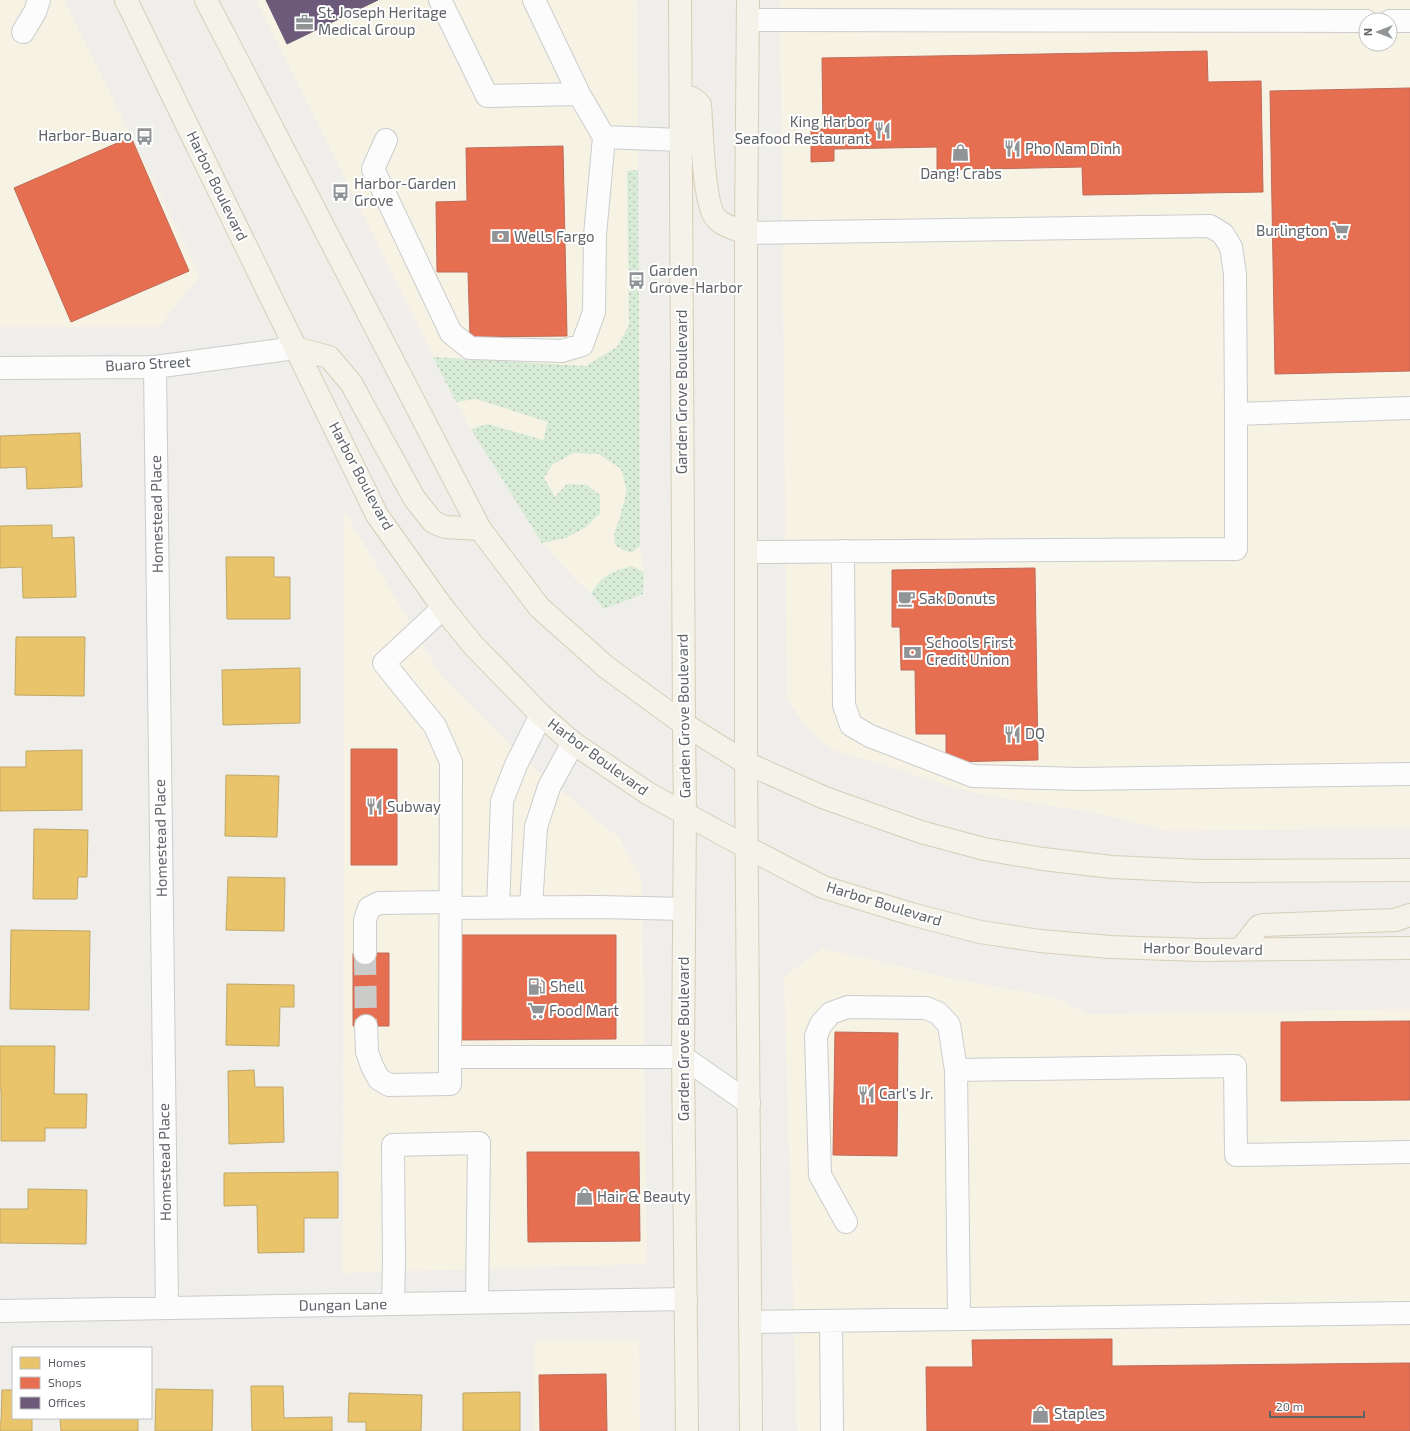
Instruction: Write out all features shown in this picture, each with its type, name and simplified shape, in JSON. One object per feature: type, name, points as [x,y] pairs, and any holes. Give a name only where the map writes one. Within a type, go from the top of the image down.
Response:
[{"type":"main road","name":"Harbor Boulevard","points":[[126,0],[377,515],[443,608],[473,645],[541,715],[573,743],[649,794],[685,815],[823,887],[911,914],[980,932],[1040,941],[1110,947],[1201,950],[1410,948]]},
{"type":"main road","points":[[206,0],[480,529],[539,607],[606,667],[684,724],[746,764],[825,798],[921,832],[984,849],[1043,859],[1112,867],[1200,871],[1410,870]]},
{"type":"main road","name":"Garden Grove Boulevard","points":[[680,0],[685,815],[683,1057],[687,1431]]},
{"type":"main road","points":[[748,10],[746,233],[746,764],[748,848],[751,1431]]},
{"type":"main road","points":[[681,95],[690,97],[700,106],[707,189],[711,210],[715,218],[721,223],[746,233]]},
{"type":"main road","points":[[295,348],[329,356],[351,383],[414,498],[433,522],[445,527],[480,529]]},
{"type":"main road","points":[[1240,950],[1259,926],[1395,920],[1410,915]]},
{"type":"street","points":[[23,32],[35,12],[39,0]]},
{"type":"street","points":[[440,0],[487,96],[579,94]]},
{"type":"street","points":[[386,140],[373,169],[450,333],[470,348],[562,351],[582,345],[594,312],[595,235],[604,137],[579,94],[534,0]]},
{"type":"street","points":[[748,10],[1358,21]]},
{"type":"street","points":[[1398,21],[1410,21]]},
{"type":"street","points":[[604,137],[681,140]]},
{"type":"street","points":[[746,233],[1210,226],[1223,234],[1231,247],[1235,274],[1236,414],[1236,549],[747,552]]},
{"type":"street","name":"Buaro Street","points":[[0,368],[155,367],[295,348]]},
{"type":"street","name":"Homestead Place","points":[[155,367],[167,1308]]},
{"type":"street","points":[[1236,414],[1410,408]]},
{"type":"street","points":[[843,551],[844,705],[850,725],[870,736],[973,776],[1080,779],[1410,774]]},
{"type":"street","points":[[366,1026],[367,1052],[379,1079],[389,1085],[450,1084],[450,762],[435,726],[384,664],[443,608]]},
{"type":"street","points":[[498,908],[502,802],[516,765],[541,715]]},
{"type":"street","points":[[531,907],[536,827],[549,788],[573,743]]},
{"type":"street","points":[[365,953],[365,920],[369,908],[379,903],[498,908],[599,907],[684,909]]},
{"type":"street","points":[[846,1222],[820,1175],[816,1036],[821,1024],[831,1013],[848,1007],[926,1008],[938,1013],[949,1025],[956,1070],[959,1319]]},
{"type":"street","points":[[450,1057],[683,1057],[749,1103]]},
{"type":"street","points":[[956,1070],[1235,1066],[1236,1155],[1410,1152]]},
{"type":"street","points":[[392,1304],[394,1263],[393,1145],[479,1143],[477,1303]]},
{"type":"street","name":"Dungan Lane","points":[[0,1311],[686,1299]]},
{"type":"street","points":[[750,1322],[1410,1314]]},
{"type":"street","points":[[831,1321],[832,1431]]},
{"type":"shaded area","points":[[0,0],[64,0],[200,275],[159,327],[0,327]]},
{"type":"shaded area","points":[[256,0],[637,0],[640,546],[644,572],[643,594],[604,609],[591,593],[578,582],[542,543],[471,429],[456,402]]},
{"type":"shaded area","points":[[780,0],[1410,0],[1410,828],[1165,831],[1096,813],[977,794],[831,749],[807,729],[787,698]]},
{"type":"shaded area","points":[[344,510],[440,674],[528,763],[619,838],[642,880],[647,1264],[343,1273]]},
{"type":"shaded area","points":[[822,948],[945,977],[1057,998],[1087,1014],[1410,1009],[1410,1431],[797,1431],[784,977]]},
{"type":"shaded area","points":[[535,1339],[639,1339],[640,1431],[535,1431]]},
{"type":"green space","points":[[638,170],[640,546],[632,553],[615,545],[614,534],[627,491],[621,469],[599,454],[574,453],[553,464],[544,478],[555,497],[567,484],[587,485],[600,495],[600,514],[586,527],[566,538],[542,543],[471,429],[488,424],[543,440],[548,422],[476,399],[456,402],[433,357],[586,366],[617,347],[629,325],[627,171]]},
{"type":"green space","points":[[632,566],[644,572],[643,594],[604,609],[591,593],[595,587],[608,575]]},
{"type":"building: Homes","points":[[80,433],[82,487],[27,489],[26,467],[0,468],[0,436]]},
{"type":"building: Homes","points":[[52,525],[52,538],[74,537],[76,597],[23,598],[22,567],[0,568],[0,526]]},
{"type":"building: Homes","points":[[226,557],[274,557],[274,577],[290,577],[290,619],[227,619]]},
{"type":"building: Homes","points":[[16,637],[85,637],[84,696],[15,695]]},
{"type":"building: Homes","points":[[300,668],[300,723],[223,725],[222,670]]},
{"type":"building: Homes","points":[[82,750],[82,810],[0,811],[0,767],[26,767],[26,751]]},
{"type":"building: Homes","points":[[226,775],[279,776],[277,837],[225,836]]},
{"type":"building: Homes","points":[[34,829],[88,830],[87,877],[78,877],[77,899],[33,899]]},
{"type":"building: Homes","points":[[228,877],[285,878],[284,931],[226,930]]},
{"type":"building: Homes","points":[[11,930],[90,931],[89,1010],[10,1009]]},
{"type":"building: Homes","points":[[227,984],[294,985],[294,1007],[280,1007],[279,1046],[226,1045]]},
{"type":"building: Homes","points":[[0,1046],[55,1046],[54,1094],[87,1094],[86,1128],[45,1128],[45,1141],[1,1141]]},
{"type":"building: Homes","points":[[254,1070],[255,1087],[283,1087],[284,1142],[229,1144],[228,1071]]},
{"type":"building: Homes","points":[[338,1172],[338,1218],[304,1218],[304,1252],[258,1253],[257,1205],[224,1206],[224,1173]]},
{"type":"building: Homes","points":[[28,1189],[87,1190],[86,1244],[0,1243],[0,1209],[28,1209]]},
{"type":"building: Homes","points":[[251,1386],[283,1386],[284,1418],[332,1417],[332,1431],[252,1431]]},
{"type":"building: Homes","points":[[156,1389],[213,1390],[212,1431],[155,1431]]},
{"type":"building: Homes","points":[[2,1390],[12,1390],[12,1419],[32,1419],[32,1431],[0,1431]]},
{"type":"building: Homes","points":[[520,1392],[520,1431],[463,1431],[463,1393]]},
{"type":"building: Homes","points":[[349,1393],[422,1395],[421,1431],[366,1431],[366,1422],[348,1422]]},
{"type":"building: Homes","points":[[60,1419],[138,1419],[138,1431],[61,1431]]},
{"type":"building: Shops","points":[[1207,51],[1208,82],[1261,81],[1263,192],[1083,195],[1082,167],[937,170],[937,147],[834,149],[834,161],[811,162],[811,129],[823,129],[822,58]]},
{"type":"building: Shops","name":"Burlington","points":[[1410,88],[1410,371],[1275,374],[1270,91]]},
{"type":"building: Shops","points":[[131,137],[189,271],[71,322],[14,188]]},
{"type":"building: Shops","name":"Wells Fargo","points":[[563,146],[567,336],[470,337],[468,272],[437,272],[436,202],[467,201],[466,148]]},
{"type":"building: Shops","points":[[1035,568],[1038,760],[946,762],[946,734],[916,734],[915,670],[901,670],[900,627],[892,627],[892,570]]},
{"type":"building: Shops","name":"Subway","points":[[351,749],[397,749],[397,865],[351,865]]},
{"type":"building: Shops","name":"Shell","points":[[457,935],[616,935],[616,1039],[458,1040]]},
{"type":"building: Shops","points":[[353,953],[389,953],[389,1026],[353,1026]]},
{"type":"building: Shops","points":[[1410,1021],[1410,1100],[1281,1101],[1281,1022]]},
{"type":"building: Shops","name":"Carl's Jr.","points":[[835,1032],[898,1033],[897,1156],[833,1155]]},
{"type":"building: Shops","points":[[527,1152],[639,1152],[640,1241],[528,1242]]},
{"type":"building: Shops","points":[[1112,1339],[1112,1366],[1410,1363],[1410,1431],[927,1431],[926,1367],[973,1367],[972,1340]]},
{"type":"building: Shops","points":[[606,1374],[607,1431],[540,1431],[539,1375]]},
{"type":"building: Offices","name":"St. Joseph Heritage Medical Group","points":[[266,0],[378,0],[287,44]]},
{"type":"tunnel","points":[[365,953],[366,1026]]},
{"type":"place","name":"St. Joseph Heritage Medical Group","points":[[305,22]]},
{"type":"place","name":"King Harbor Seafood Restaurant","points":[[883,131]]},
{"type":"place","name":"Harbor-Buaro","points":[[145,136]]},
{"type":"place","name":"Pho Nam Dinh","points":[[1012,149]]},
{"type":"place","name":"Dang! Crabs","points":[[961,153]]},
{"type":"place","name":"Harbor-Garden Grove","points":[[341,193]]},
{"type":"place","name":"Burlington","points":[[1341,231]]},
{"type":"place","name":"Wells Fargo","points":[[501,237]]},
{"type":"place","name":"Garden Grove-Harbor","points":[[636,280]]},
{"type":"place","name":"Sak Donuts","points":[[906,599]]},
{"type":"place","name":"Schools First Credit Union","points":[[913,652]]},
{"type":"place","name":"DQ","points":[[1012,734]]},
{"type":"place","name":"Subway","points":[[374,807]]},
{"type":"place","name":"Shell","points":[[537,987]]},
{"type":"place","name":"Food Mart","points":[[536,1011]]},
{"type":"place","name":"Carl's Jr.","points":[[866,1094]]},
{"type":"place","name":"Hair & Beauty","points":[[584,1197]]},
{"type":"place","name":"Staples","points":[[1041,1414]]}]
